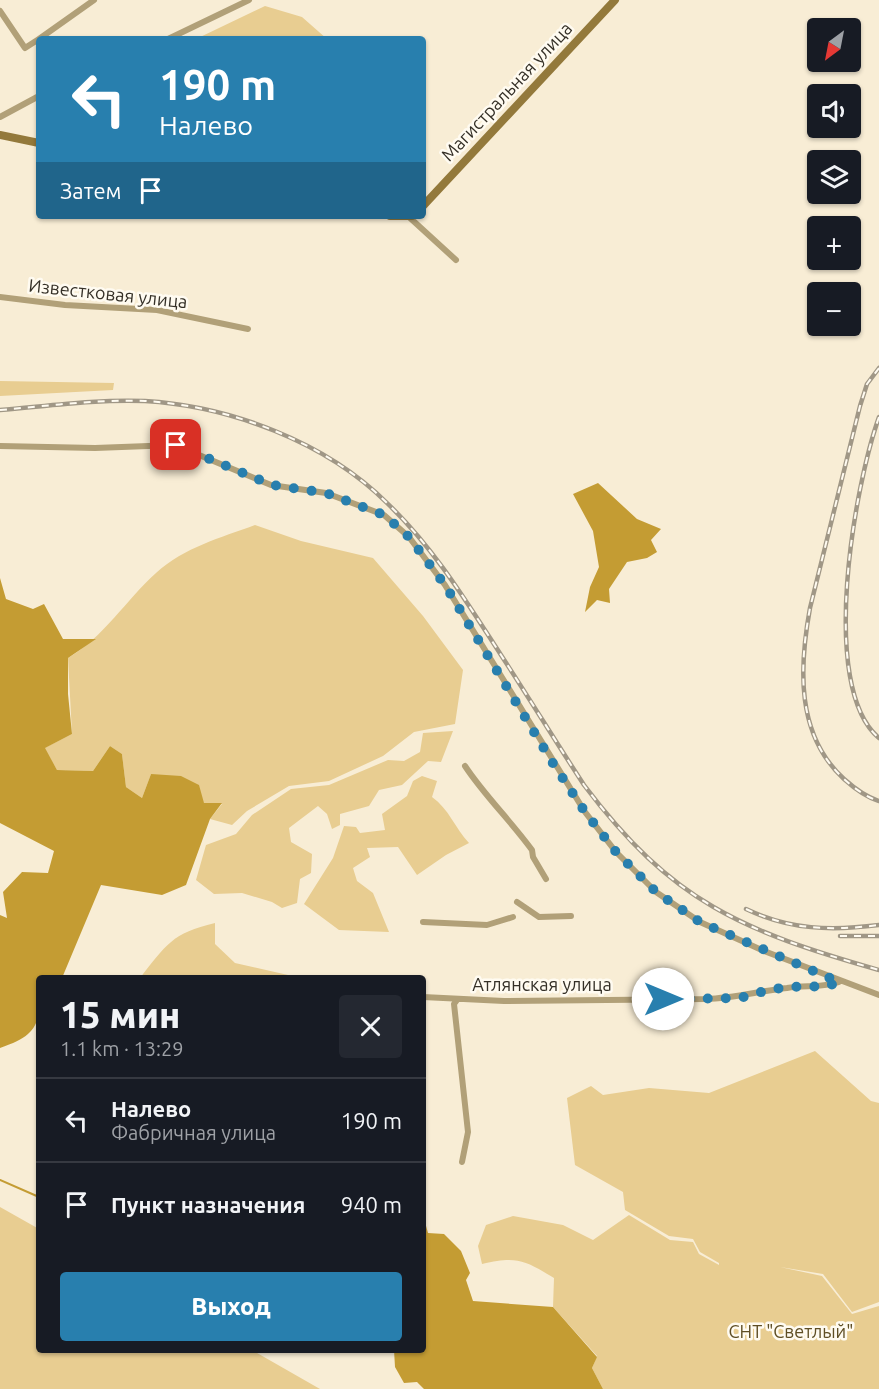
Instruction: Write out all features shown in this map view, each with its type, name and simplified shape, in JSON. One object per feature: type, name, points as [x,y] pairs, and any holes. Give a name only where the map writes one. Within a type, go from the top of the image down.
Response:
[{"type":"street","points":[[43,36],[94,0]]},
{"type":"street","points":[[174,36],[249,0]]},
{"type":"street","name":"Магистральная улица","points":[[426,203],[615,0]]},
{"type":"street","points":[[0,11],[25,48],[36,41]]},
{"type":"street","points":[[0,117],[36,98]]},
{"type":"street","points":[[0,135],[36,142]]},
{"type":"street","points":[[412,219],[456,260]]},
{"type":"street","name":"Известковая улица","points":[[0,297],[66,305],[157,310],[249,329]]},
{"type":"street","points":[[0,446],[95,448],[176,445],[272,485],[326,493],[384,515],[409,537],[445,585],[585,812],[616,852],[656,892],[700,922],[839,982],[879,995]]},
{"type":"street","points":[[465,766],[478,787],[491,797],[532,850],[533,857],[546,879]]},
{"type":"street","points":[[517,902],[539,917],[571,916]]},
{"type":"street","points":[[423,922],[487,924],[513,916]]},
{"type":"street","name":"Атлянская улица","points":[[426,997],[457,1000],[740,998],[772,989],[825,987],[839,982]]},
{"type":"street","points":[[457,1000],[454,1004],[454,1021],[461,1058],[468,1132],[462,1162]]},
{"type":"green space","points":[[265,6],[302,17],[324,36],[202,36]]},
{"type":"green space","points":[[0,381],[114,383],[113,390],[0,396]]},
{"type":"green space","points":[[255,525],[301,541],[373,558],[423,616],[463,670],[455,724],[414,732],[383,756],[329,781],[289,786],[247,811],[232,825],[210,819],[222,804],[204,803],[151,774],[142,798],[126,787],[122,754],[110,746],[93,771],[57,770],[44,748],[72,734],[68,658],[104,629],[145,584],[167,564],[203,544]]},
{"type":"green space","points":[[453,731],[441,762],[428,761],[402,785],[379,790],[369,806],[340,814],[340,825],[332,829],[327,814],[318,806],[289,828],[291,842],[312,854],[311,873],[300,879],[297,903],[282,908],[272,902],[242,893],[214,894],[196,880],[206,845],[236,834],[252,815],[291,789],[329,785],[388,760],[404,761],[420,752],[423,733]]},
{"type":"green space","points":[[422,776],[437,781],[432,797],[443,807],[469,843],[446,855],[417,875],[398,847],[367,848],[370,857],[353,868],[357,881],[373,893],[389,932],[339,930],[304,904],[333,858],[344,826],[356,827],[360,833],[385,830],[382,814],[407,796],[413,781]]},
{"type":"green space","points":[[215,923],[215,944],[235,963],[288,975],[142,975],[171,942],[200,927]]},
{"type":"green space","name":"СНТ \"Светлый\"","points":[[815,1051],[871,1101],[879,1103],[879,1302],[852,1312],[823,1274],[780,1267],[822,1276],[852,1314],[879,1306],[879,1389],[603,1389],[592,1368],[597,1356],[553,1307],[554,1278],[520,1261],[504,1260],[482,1264],[478,1246],[486,1225],[513,1216],[563,1225],[593,1240],[629,1215],[670,1240],[693,1242],[699,1254],[719,1265],[700,1252],[693,1239],[669,1236],[625,1210],[623,1192],[575,1165],[567,1098],[591,1086],[603,1095],[649,1088],[709,1093]]},
{"type":"green space","points":[[0,1207],[36,1227],[36,1353],[257,1353],[320,1389],[0,1389]]},
{"type":"shaded area","points":[[598,483],[637,519],[661,529],[651,540],[657,552],[647,558],[627,562],[609,589],[610,603],[597,600],[585,612],[590,587],[599,567],[593,531],[573,494]]},
{"type":"shaded area","points":[[0,578],[6,599],[33,609],[44,604],[63,639],[96,639],[68,658],[68,694],[72,734],[45,748],[57,770],[93,771],[110,746],[122,754],[126,787],[142,798],[151,774],[181,776],[199,785],[204,803],[222,803],[210,819],[186,885],[162,895],[101,885],[63,975],[36,975],[36,1023],[32,1030],[25,1037],[0,1048],[0,915],[7,918],[3,892],[22,872],[48,873],[54,851],[0,823]]},
{"type":"shaded area","points":[[426,1226],[428,1233],[444,1234],[461,1251],[470,1273],[466,1280],[473,1301],[553,1307],[597,1357],[592,1368],[603,1389],[424,1389],[417,1382],[404,1383],[395,1367],[394,1353],[426,1353]]},
{"type":"waterway","points":[[0,1180],[36,1196]]},
{"type":"railway","points":[[879,368],[867,384],[860,406],[810,608],[803,677],[809,721],[828,761],[852,786],[879,801]]},
{"type":"railway","points":[[0,410],[109,401],[177,404],[243,419],[306,445],[335,462],[363,481],[420,538],[475,615],[584,785],[616,825],[648,858],[680,885],[713,907],[749,925],[787,941],[879,970]]},
{"type":"railway","points":[[879,417],[860,488],[852,535],[847,584],[846,632],[850,676],[861,712],[879,738]]},
{"type":"railway","points":[[746,909],[779,921],[811,927],[844,928],[879,925]]},
{"type":"railway","points":[[840,936],[879,936]]},
{"type":"route","points":[[176,445],[272,485],[326,493],[347,503],[384,515],[409,537],[445,585],[492,658],[554,765],[585,812],[616,852],[656,892],[700,922],[839,982],[825,987],[772,989],[740,998],[663,999]]}]
